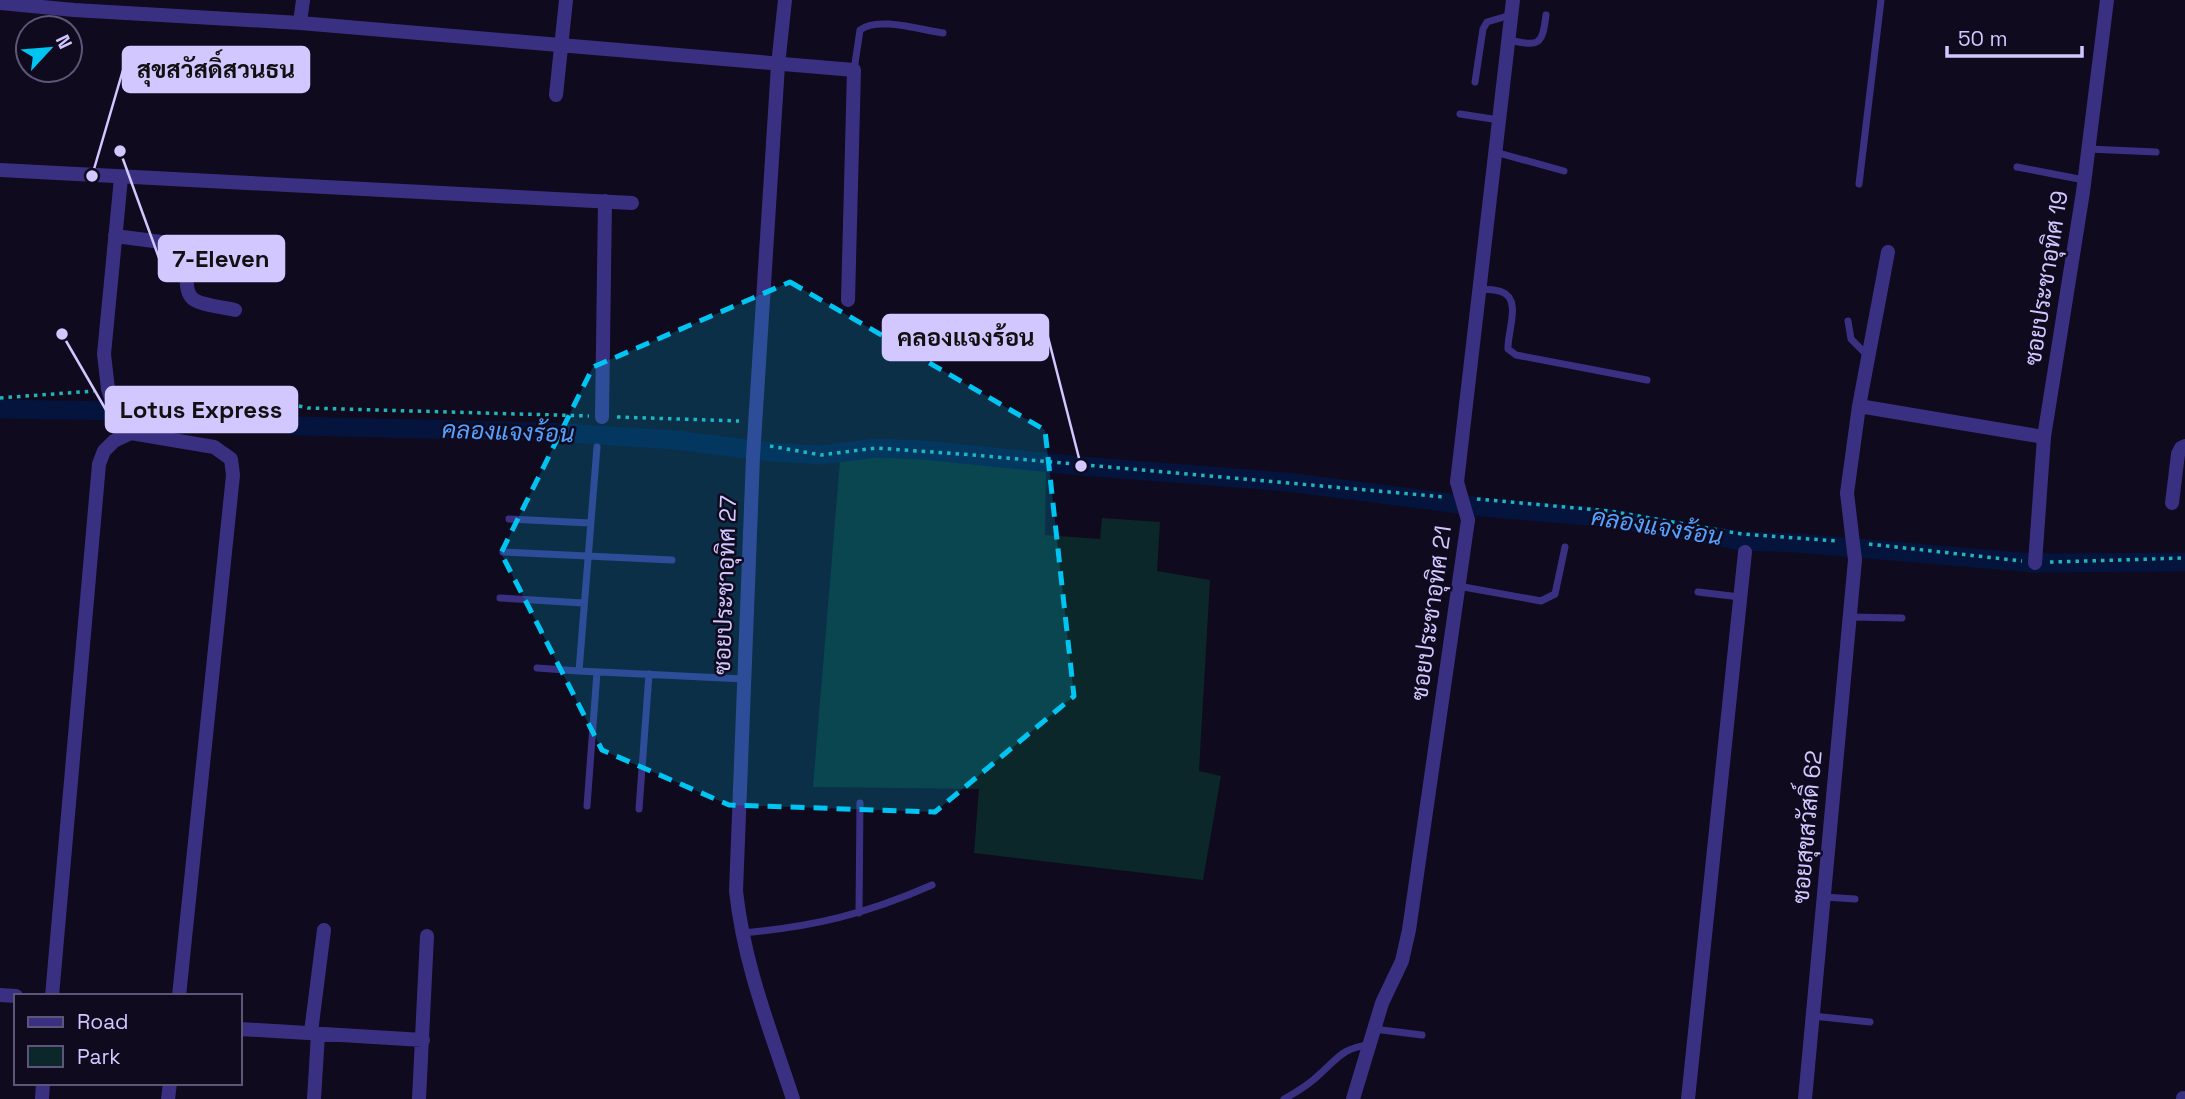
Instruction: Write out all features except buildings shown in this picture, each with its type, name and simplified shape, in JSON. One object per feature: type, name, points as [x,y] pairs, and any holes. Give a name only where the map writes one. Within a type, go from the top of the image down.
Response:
[{"type":"street","points":[[300,23],[303,0]]},
{"type":"street","points":[[556,95],[566,0]]},
{"type":"street","name":"ซอยประชาอุทิศ 27","points":[[785,0],[778,65],[753,450],[736,891],[747,961],[793,1099]]},
{"type":"street","name":"ซอยประชาอุทิศ 21","points":[[1353,1099],[1382,1003],[1402,961],[1409,930],[1468,520],[1458,482],[1513,0]]},
{"type":"street","name":"ซอยประชาอุทิศ 19","points":[[2035,563],[2044,437],[2085,180],[2107,0]]},
{"type":"street","points":[[0,3],[74,5],[854,70],[848,300]]},
{"type":"street","points":[[0,170],[632,203]]},
{"type":"street","points":[[121,178],[104,354],[108,389],[113,404],[128,428],[214,447],[231,459],[233,475],[179,994]]},
{"type":"street","points":[[602,416],[605,201]]},
{"type":"street","points":[[115,236],[177,244],[184,250],[186,287],[190,298],[198,303],[235,310]]},
{"type":"street","name":"ซอยสุขสวัสดิ์ 62","points":[[1805,1099],[1854,560],[1847,493],[1859,406],[1888,252]]},
{"type":"street","points":[[1859,406],[2044,437]]},
{"type":"street","points":[[52,994],[99,464],[104,451],[128,428]]},
{"type":"street","points":[[2172,503],[2178,454],[2185,446]]},
{"type":"street","points":[[1688,1099],[1745,552]]},
{"type":"street","points":[[314,1099],[315,1033],[324,930]]},
{"type":"street","points":[[419,1099],[427,936]]},
{"type":"street","points":[[242,1029],[423,1040]]},
{"type":"lane","points":[[1860,184],[1881,0]]},
{"type":"lane","points":[[1475,82],[1483,29],[1487,22],[1511,15]]},
{"type":"lane","points":[[1508,40],[1533,45],[1539,43],[1543,37],[1546,15]]},
{"type":"lane","points":[[854,70],[860,30],[867,24],[878,23],[943,33]]},
{"type":"lane","points":[[1460,114],[1499,120]]},
{"type":"lane","points":[[2088,149],[2156,152]]},
{"type":"lane","points":[[1495,152],[1563,171]]},
{"type":"lane","points":[[2017,167],[2085,180]]},
{"type":"lane","points":[[1480,289],[1504,292],[1511,298],[1513,309],[1507,339],[1508,349],[1516,355],[1647,380]]},
{"type":"lane","points":[[1848,321],[1851,339],[1868,356]]},
{"type":"lane","points":[[579,671],[597,447]]},
{"type":"lane","points":[[509,519],[590,523]]},
{"type":"lane","points":[[1458,586],[1541,601],[1548,599],[1555,594],[1564,547]]},
{"type":"lane","points":[[503,552],[672,560]]},
{"type":"lane","points":[[1698,593],[1740,597]]},
{"type":"lane","points":[[500,598],[583,603]]},
{"type":"lane","points":[[1849,617],[1902,618]]},
{"type":"lane","points":[[537,668],[744,679]]},
{"type":"lane","points":[[587,806],[597,672]]},
{"type":"lane","points":[[639,808],[649,674]]},
{"type":"lane","points":[[859,913],[860,803]]},
{"type":"lane","points":[[741,933],[788,929],[859,913],[932,885]]},
{"type":"lane","points":[[1824,897],[1855,898]]},
{"type":"lane","points":[[1813,1016],[1870,1022]]},
{"type":"lane","points":[[1374,1029],[1422,1035]]},
{"type":"lane","points":[[1283,1099],[1311,1082],[1342,1053],[1354,1047],[1369,1045]]},
{"type":"path","points":[[0,398],[108,389],[234,392],[308,408],[755,421]]},
{"type":"path","points":[[753,450],[821,455],[876,448],[1457,498]]},
{"type":"path","points":[[1471,499],[1610,511],[1742,534],[1850,542]]},
{"type":"path","points":[[1863,543],[2035,563],[2185,558]]},
{"type":"highlighted area","points":[[790,282],[1045,430],[1074,696],[935,812],[729,805],[602,750],[501,553],[593,367]]},
{"type":"green space","points":[[901,452],[1046,469],[1045,535],[1100,539],[1102,518],[1160,522],[1157,571],[1210,580],[1199,771],[1221,776],[1203,880],[974,853],[979,789],[813,787],[840,461],[854,454]]},
{"type":"waterway","name":"คลองแจงร้อน","points":[[0,409],[240,413],[297,426],[550,432],[676,440],[771,452],[821,455],[876,448],[924,450],[1081,466],[1287,482],[1482,507],[1609,518],[1742,541],[1797,543],[2035,563],[2185,562]]},
{"type":"place","name":"7-Eleven","points":[[120,151]]},
{"type":"place","name":"สุขสวัสดิ์สวนธน","points":[[92,176]]},
{"type":"place","name":"Lotus Express","points":[[62,334]]},
{"type":"place","name":"คลองแจงร้อน","points":[[1081,466]]}]
